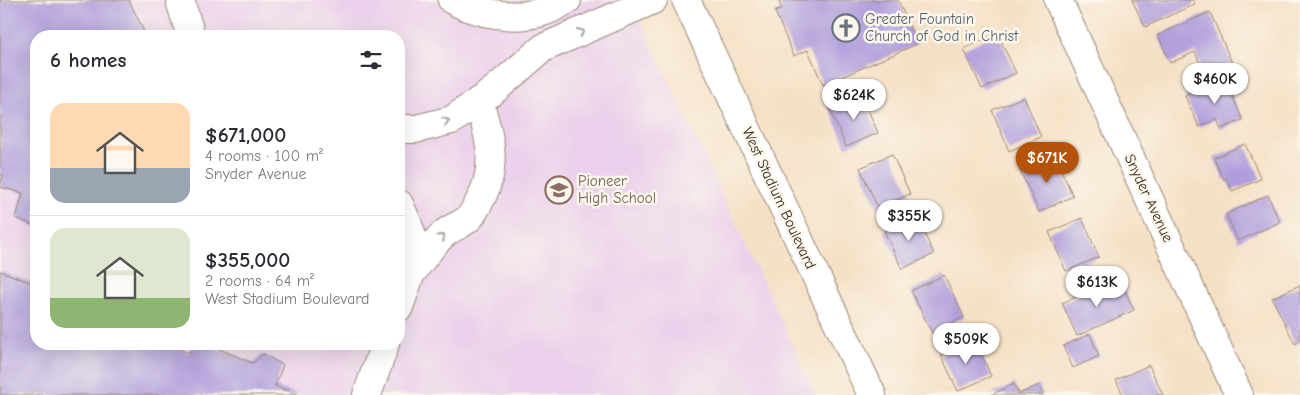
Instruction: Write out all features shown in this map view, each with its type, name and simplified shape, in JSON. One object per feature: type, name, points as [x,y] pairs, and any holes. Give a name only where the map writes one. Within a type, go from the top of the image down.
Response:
[{"type":"main road","points":[[181,0],[190,30]]},
{"type":"main road","points":[[452,0],[461,5],[502,16],[542,12],[567,0]]},
{"type":"main road","points":[[405,129],[416,130],[452,120],[492,92],[543,48],[653,0]]},
{"type":"main road","name":"West Stadium Boulevard","points":[[686,0],[872,395]]},
{"type":"main road","name":"Snyder Avenue","points":[[1058,0],[1239,395]]},
{"type":"main road","points":[[410,274],[445,233],[470,217],[486,191],[492,167],[489,136],[478,101]]},
{"type":"main road","points":[[405,218],[414,246],[410,274],[405,289]]},
{"type":"main road","points":[[367,395],[383,350]]},
{"type":"shaded area","name":"Pioneer High School","points":[[0,0],[631,0],[816,395],[0,395]]},
{"type":"building","points":[[0,0],[129,0],[143,30],[30,30],[30,224],[16,218],[23,193],[0,187],[3,175],[0,174]]},
{"type":"building","name":"Greater Fountain Church of God in Christ","points":[[778,0],[898,0],[917,44],[823,85],[808,50],[794,56],[775,12],[782,9]]},
{"type":"building","points":[[1132,0],[1193,0],[1195,4],[1145,27]]},
{"type":"building","points":[[1210,12],[1232,63],[1205,75],[1195,52],[1170,63],[1158,35]]},
{"type":"building","points":[[997,33],[1016,73],[982,89],[964,49]]},
{"type":"building","points":[[1225,79],[1243,120],[1221,129],[1217,119],[1199,127],[1185,96]]},
{"type":"building","points":[[861,94],[878,133],[846,147],[829,108]]},
{"type":"building","points":[[1024,97],[1041,137],[1009,151],[992,110]]},
{"type":"building","points":[[1245,144],[1261,179],[1232,191],[1226,178],[1224,180],[1214,158]]},
{"type":"building","points":[[892,154],[910,194],[878,208],[860,168]]},
{"type":"building","points":[[1054,155],[1073,196],[1039,212],[1020,171]]},
{"type":"building","points":[[1268,195],[1280,222],[1238,241],[1226,214]]},
{"type":"building","points":[[916,216],[934,254],[902,269],[884,231]]},
{"type":"building","points":[[1082,218],[1099,257],[1066,271],[1049,232]]},
{"type":"building","points":[[0,271],[30,282],[30,350],[181,350],[189,353],[190,350],[222,350],[253,363],[263,354],[283,365],[275,386],[299,395],[0,395]]},
{"type":"building","points":[[944,275],[964,317],[932,333],[911,291]]},
{"type":"building","points":[[1107,283],[1111,289],[1122,284],[1134,310],[1077,336],[1062,303]]},
{"type":"building","points":[[1300,285],[1300,341],[1295,344],[1272,298]]},
{"type":"building","points":[[1090,334],[1099,356],[1073,368],[1063,346]]},
{"type":"building","points":[[975,339],[991,376],[958,391],[941,355]]},
{"type":"building","points":[[1149,365],[1163,395],[1123,395],[1116,380]]},
{"type":"building","points":[[1014,384],[1019,394],[1039,385],[1043,395],[991,395]]},
{"type":"place","name":"Greater Fountain Church of God in Christ","points":[[846,28]]},
{"type":"place","name":"Pioneer High School","points":[[559,190]]}]
